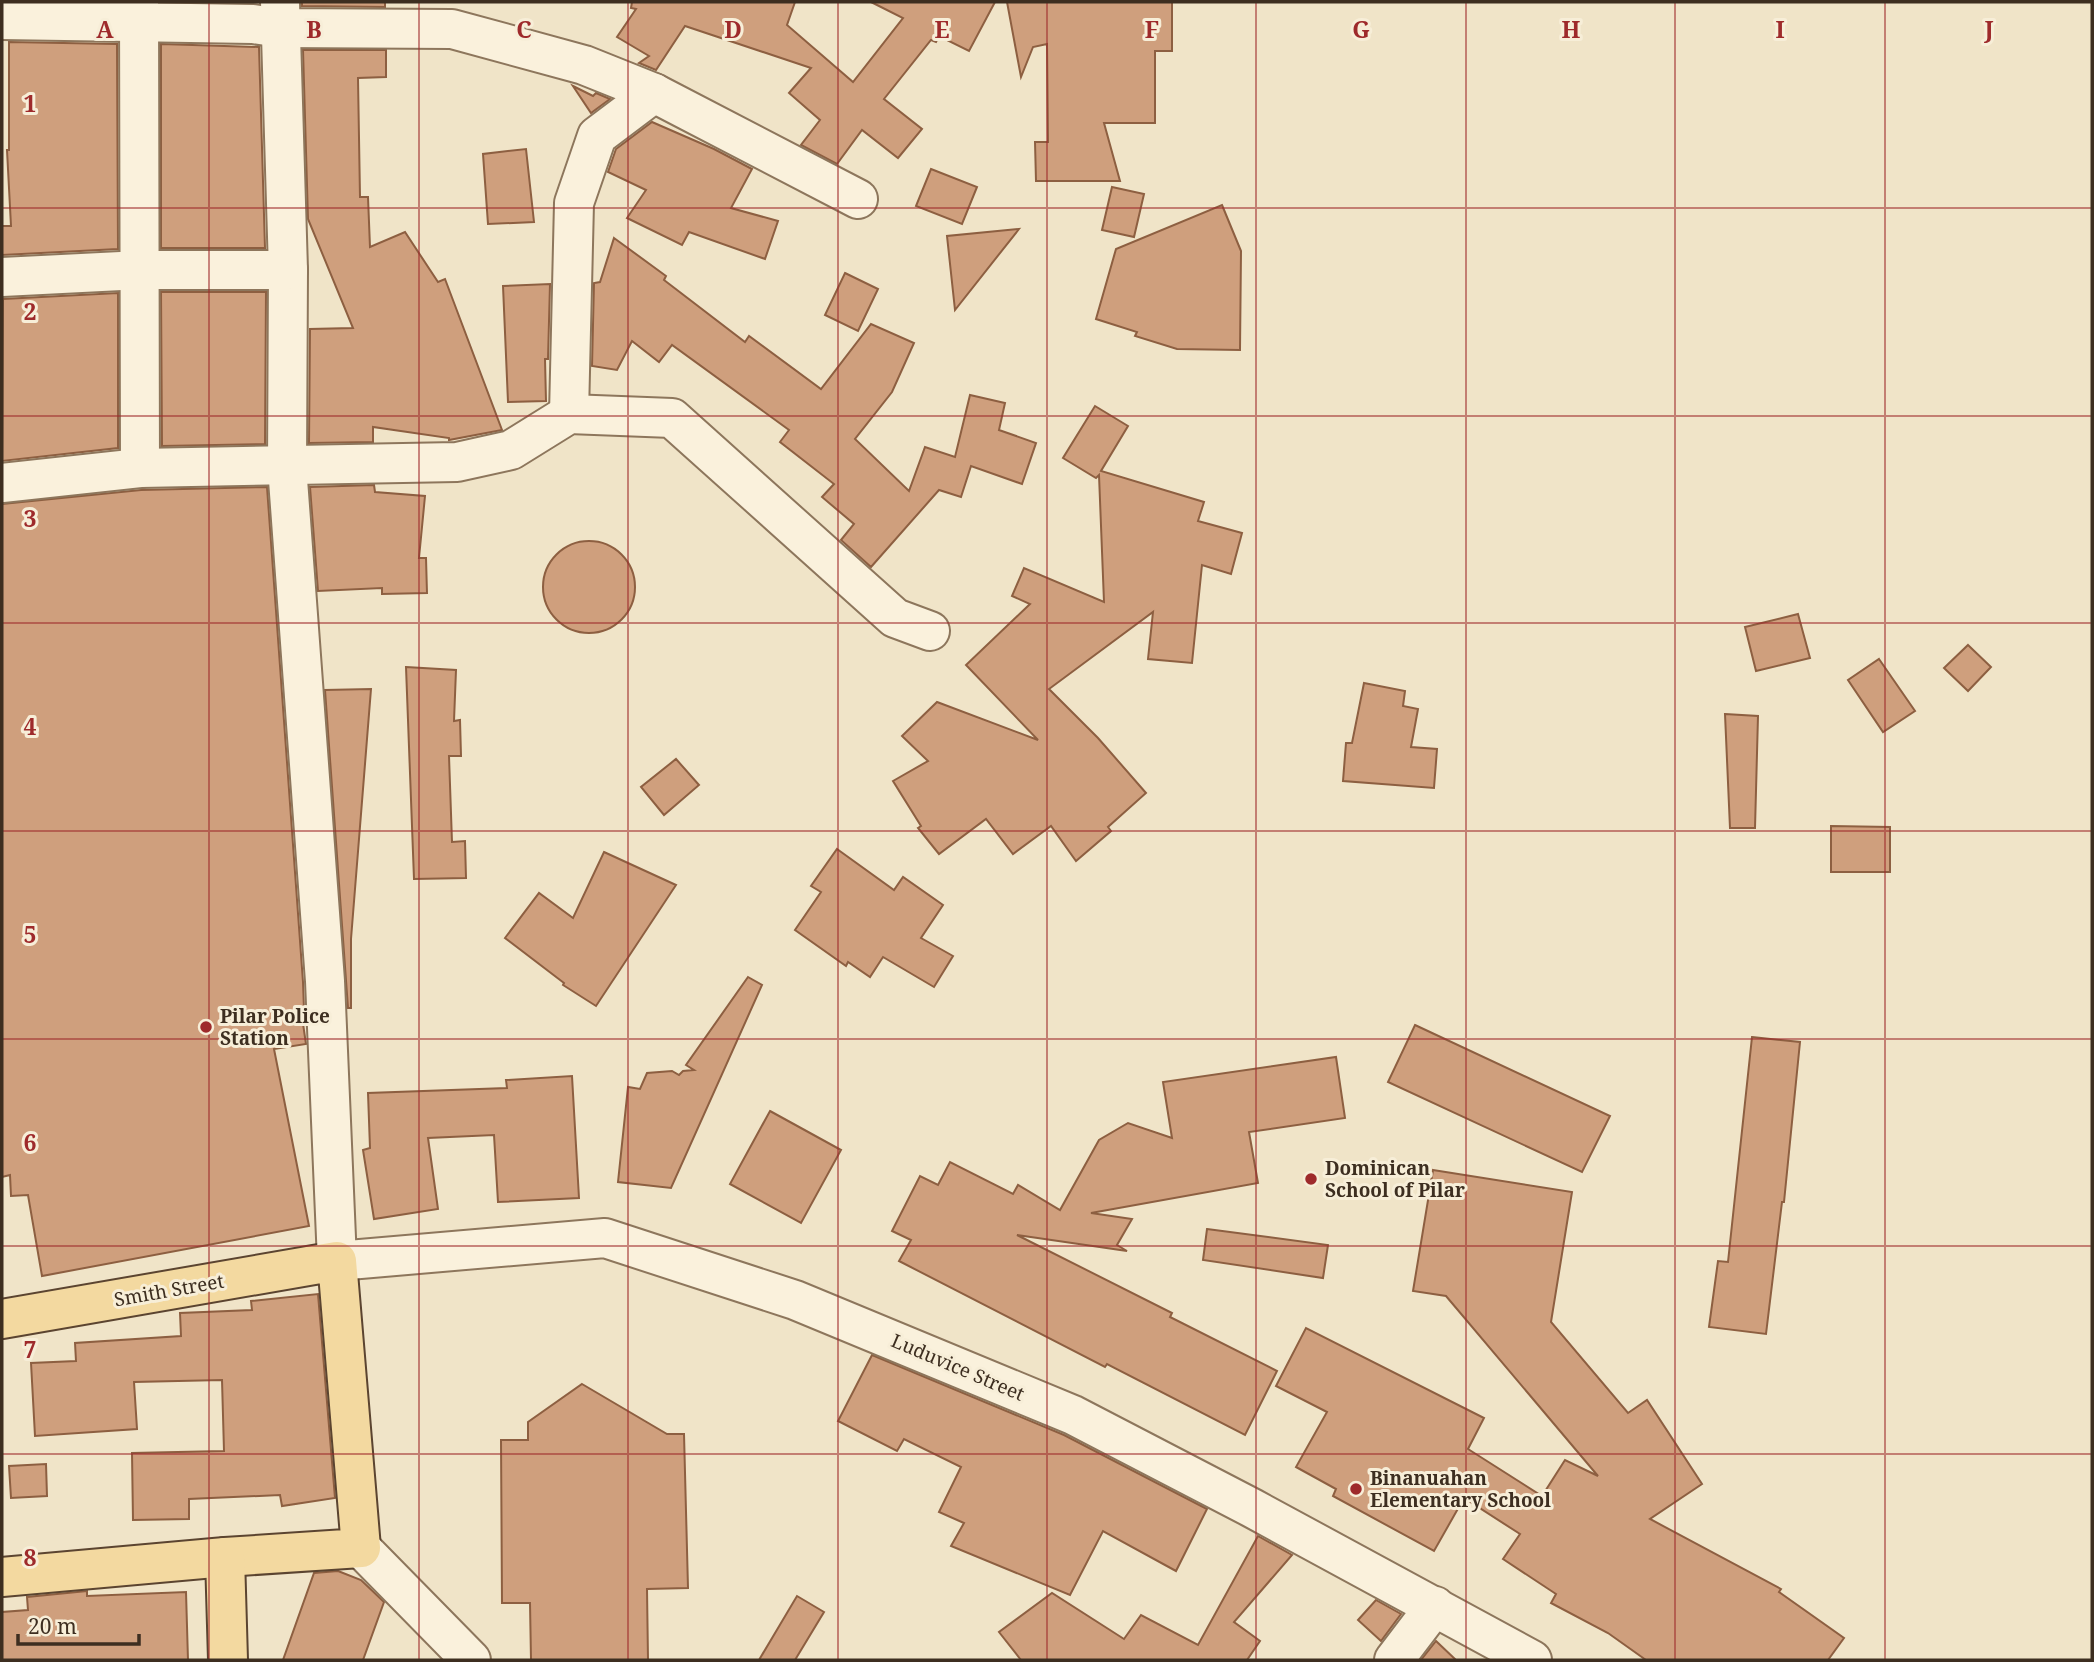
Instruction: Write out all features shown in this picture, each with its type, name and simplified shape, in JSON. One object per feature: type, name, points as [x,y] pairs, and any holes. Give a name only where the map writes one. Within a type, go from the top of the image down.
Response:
[{"type":"main road","name":"Smith Street","points":[[2,1319],[337,1262]]},
{"type":"main road","points":[[2,1577],[361,1548],[337,1262]]},
{"type":"main road","points":[[225,1557],[228,1660]]},
{"type":"street","points":[[139,12],[140,468]]},
{"type":"street","points":[[2,20],[139,12],[254,24],[280,15],[452,29],[584,65],[654,93],[858,199]]},
{"type":"street","points":[[280,15],[288,270],[287,466],[324,981],[337,1262]]},
{"type":"street","points":[[569,414],[574,203],[597,136],[654,93]]},
{"type":"street","points":[[2,277],[141,271],[288,270]]},
{"type":"street","points":[[2,483],[140,468],[457,462],[511,450],[569,414],[672,418],[895,618],[930,631]]},
{"type":"street","name":"Luduvice Street","points":[[337,1262],[605,1238],[795,1300],[1073,1415],[1240,1501],[1532,1660]]},
{"type":"street","points":[[361,1548],[471,1660]]},
{"type":"street","points":[[1394,1660],[1435,1606]]},
{"type":"building","points":[[302,2],[385,2],[385,7],[302,6]]},
{"type":"building","points":[[632,2],[795,2],[787,25],[853,82],[903,18],[871,2],[995,2],[969,51],[939,36],[936,42],[931,40],[884,99],[922,129],[898,158],[862,130],[837,164],[801,145],[820,120],[789,93],[811,68],[685,26],[656,70],[639,63],[649,56],[617,37],[636,9],[631,8]]},
{"type":"building","points":[[1007,2],[1172,2],[1172,51],[1155,51],[1155,123],[1104,123],[1120,181],[1036,181],[1035,142],[1048,142],[1047,44],[1033,47],[1021,77]]},
{"type":"building","points":[[9,42],[117,44],[118,249],[2,255],[2,226],[11,226],[7,150]]},
{"type":"building","points":[[161,44],[259,47],[265,248],[161,248]]},
{"type":"building","points":[[303,50],[386,50],[386,77],[358,78],[360,197],[368,197],[370,247],[405,232],[438,282],[445,279],[502,430],[449,440],[373,427],[373,442],[309,443],[310,329],[353,328],[308,219]]},
{"type":"building","points":[[573,86],[593,96],[596,93],[610,99],[591,113]]},
{"type":"building","points":[[652,122],[752,169],[731,208],[778,221],[765,259],[689,232],[682,245],[627,218],[646,190],[608,172],[616,149]]},
{"type":"building","points":[[526,149],[534,222],[488,224],[483,154]]},
{"type":"building","points":[[931,169],[977,187],[962,224],[916,206]]},
{"type":"building","points":[[1112,187],[1144,194],[1134,237],[1102,230]]},
{"type":"building","points":[[1222,205],[1241,251],[1240,350],[1177,349],[1135,336],[1137,332],[1096,319],[1116,249]]},
{"type":"building","points":[[1019,229],[955,310],[947,236]]},
{"type":"building","points":[[614,238],[666,276],[664,280],[745,342],[749,336],[821,389],[871,324],[914,343],[892,392],[855,439],[909,491],[925,447],[955,457],[970,395],[1005,403],[999,430],[1036,443],[1022,484],[971,466],[961,497],[939,490],[871,567],[841,540],[854,524],[822,497],[834,484],[780,442],[789,430],[672,345],[659,362],[632,341],[617,370],[592,366],[594,283],[600,282]]},
{"type":"building","points":[[845,273],[878,289],[858,331],[825,315]]},
{"type":"building","points":[[550,284],[548,359],[545,359],[546,401],[508,402],[503,286]]},
{"type":"building","points":[[161,292],[266,292],[265,444],[162,446]]},
{"type":"building","points":[[118,293],[118,448],[2,461],[3,299]]},
{"type":"building","points":[[1095,406],[1128,426],[1101,471],[1204,502],[1198,521],[1242,533],[1231,574],[1202,565],[1192,663],[1148,659],[1153,612],[1049,689],[1098,738],[1146,793],[1108,827],[1111,831],[1076,861],[1051,826],[1013,854],[986,819],[939,854],[918,828],[921,826],[893,781],[928,761],[902,736],[937,702],[1038,740],[966,665],[1030,604],[1012,596],[1024,568],[1104,602],[1099,475],[1096,478],[1063,458]]},
{"type":"building","points":[[374,485],[375,492],[425,496],[419,558],[426,558],[427,593],[382,594],[382,588],[318,591],[310,487]]},
{"type":"building","points":[[267,487],[303,982],[304,1010],[301,1010],[306,1044],[274,1049],[309,1226],[42,1276],[28,1195],[11,1196],[10,1175],[2,1177],[2,504],[141,490]]},
{"type":"building","points":[[589,541],[606,545],[621,555],[631,570],[635,587],[631,604],[621,619],[606,629],[589,633],[572,629],[557,619],[547,604],[543,587],[547,570],[557,555],[572,545]]},
{"type":"building","points":[[1798,614],[1810,658],[1756,671],[1745,627]]},
{"type":"building","points":[[1968,645],[1991,667],[1968,691],[1944,668]]},
{"type":"building","points":[[1879,659],[1915,711],[1883,732],[1848,680]]},
{"type":"building","points":[[406,667],[456,670],[454,721],[460,720],[461,756],[449,756],[452,842],[465,841],[466,878],[414,879]]},
{"type":"building","points":[[1364,683],[1405,691],[1403,706],[1418,709],[1411,747],[1437,749],[1434,788],[1343,781],[1346,743],[1352,743]]},
{"type":"building","points":[[371,689],[351,939],[351,1008],[348,1008],[325,690]]},
{"type":"building","points":[[1725,714],[1758,716],[1755,828],[1730,828]]},
{"type":"building","points":[[676,759],[699,785],[664,815],[641,787]]},
{"type":"building","points":[[1831,826],[1890,827],[1890,872],[1831,872]]},
{"type":"building","points":[[837,849],[894,890],[903,877],[943,905],[921,938],[953,956],[934,987],[883,957],[870,977],[848,962],[846,966],[795,930],[821,892],[811,886]]},
{"type":"building","points":[[604,852],[676,885],[596,1006],[563,985],[564,983],[505,938],[539,893],[573,918]]},
{"type":"building","points":[[748,977],[762,985],[671,1188],[618,1182],[628,1087],[640,1089],[647,1073],[672,1071],[679,1075],[683,1071],[694,1070],[686,1065]]},
{"type":"building","points":[[1415,1025],[1610,1116],[1582,1172],[1388,1082]]},
{"type":"building","points":[[1752,1037],[1800,1042],[1784,1202],[1766,1334],[1709,1327],[1718,1261],[1728,1262]]},
{"type":"building","points":[[1336,1057],[1345,1118],[1249,1132],[1258,1183],[1091,1213],[1132,1219],[1117,1245],[1127,1251],[1017,1235],[1172,1313],[1170,1317],[1277,1371],[1245,1435],[1107,1364],[1105,1367],[899,1261],[911,1240],[892,1231],[920,1176],[938,1185],[950,1162],[1013,1194],[1018,1185],[1060,1210],[1099,1140],[1128,1123],[1172,1138],[1163,1082]]},
{"type":"building","points":[[572,1076],[579,1198],[498,1202],[494,1135],[428,1138],[438,1209],[374,1219],[363,1150],[370,1148],[368,1093],[507,1088],[506,1080]]},
{"type":"building","points":[[770,1111],[841,1150],[801,1223],[730,1184]]},
{"type":"building","points":[[1433,1170],[1572,1192],[1551,1322],[1628,1413],[1647,1400],[1702,1484],[1650,1519],[1781,1589],[1779,1592],[1844,1638],[1828,1660],[1646,1660],[1608,1633],[1551,1603],[1556,1594],[1503,1559],[1520,1534],[1464,1498],[1434,1551],[1333,1496],[1336,1489],[1296,1467],[1327,1412],[1276,1386],[1306,1328],[1484,1418],[1468,1449],[1542,1496],[1565,1460],[1598,1476],[1446,1296],[1413,1291]]},
{"type":"building","points":[[1207,1229],[1328,1245],[1323,1278],[1203,1260]]},
{"type":"building","points":[[318,1294],[335,1498],[282,1506],[280,1495],[189,1499],[189,1519],[133,1520],[132,1453],[224,1451],[222,1380],[134,1382],[137,1429],[35,1436],[31,1363],[76,1361],[75,1343],[181,1336],[180,1313],[252,1310],[251,1301]]},
{"type":"building","points":[[872,1355],[1064,1435],[1207,1509],[1176,1571],[1103,1531],[1070,1595],[951,1546],[964,1523],[939,1512],[961,1467],[904,1439],[897,1451],[838,1421]]},
{"type":"building","points":[[582,1384],[667,1434],[684,1434],[688,1588],[647,1589],[648,1660],[531,1660],[530,1603],[502,1603],[501,1440],[528,1440],[528,1422]]},
{"type":"building","points":[[46,1464],[47,1496],[11,1498],[9,1466]]},
{"type":"building","points":[[1258,1536],[1292,1555],[1234,1622],[1260,1641],[1247,1660],[1021,1660],[999,1632],[1052,1593],[1124,1639],[1141,1615],[1198,1645]]},
{"type":"building","points":[[338,1571],[361,1580],[384,1602],[363,1660],[283,1660],[314,1573]]},
{"type":"building","points":[[87,1591],[87,1596],[186,1592],[188,1660],[2,1660],[2,1612],[28,1610],[27,1597]]},
{"type":"building","points":[[797,1596],[824,1612],[795,1660],[759,1660]]},
{"type":"building","points":[[1376,1600],[1401,1614],[1381,1641],[1358,1620]]},
{"type":"building","points":[[1436,1641],[1456,1660],[1421,1660]]},
{"type":"place","name":"Pilar Police Station","points":[[206,1027]]},
{"type":"place","name":"Dominican School of Pilar","points":[[1311,1179]]},
{"type":"place","name":"Binanuahan Elementary School","points":[[1356,1489]]}]
